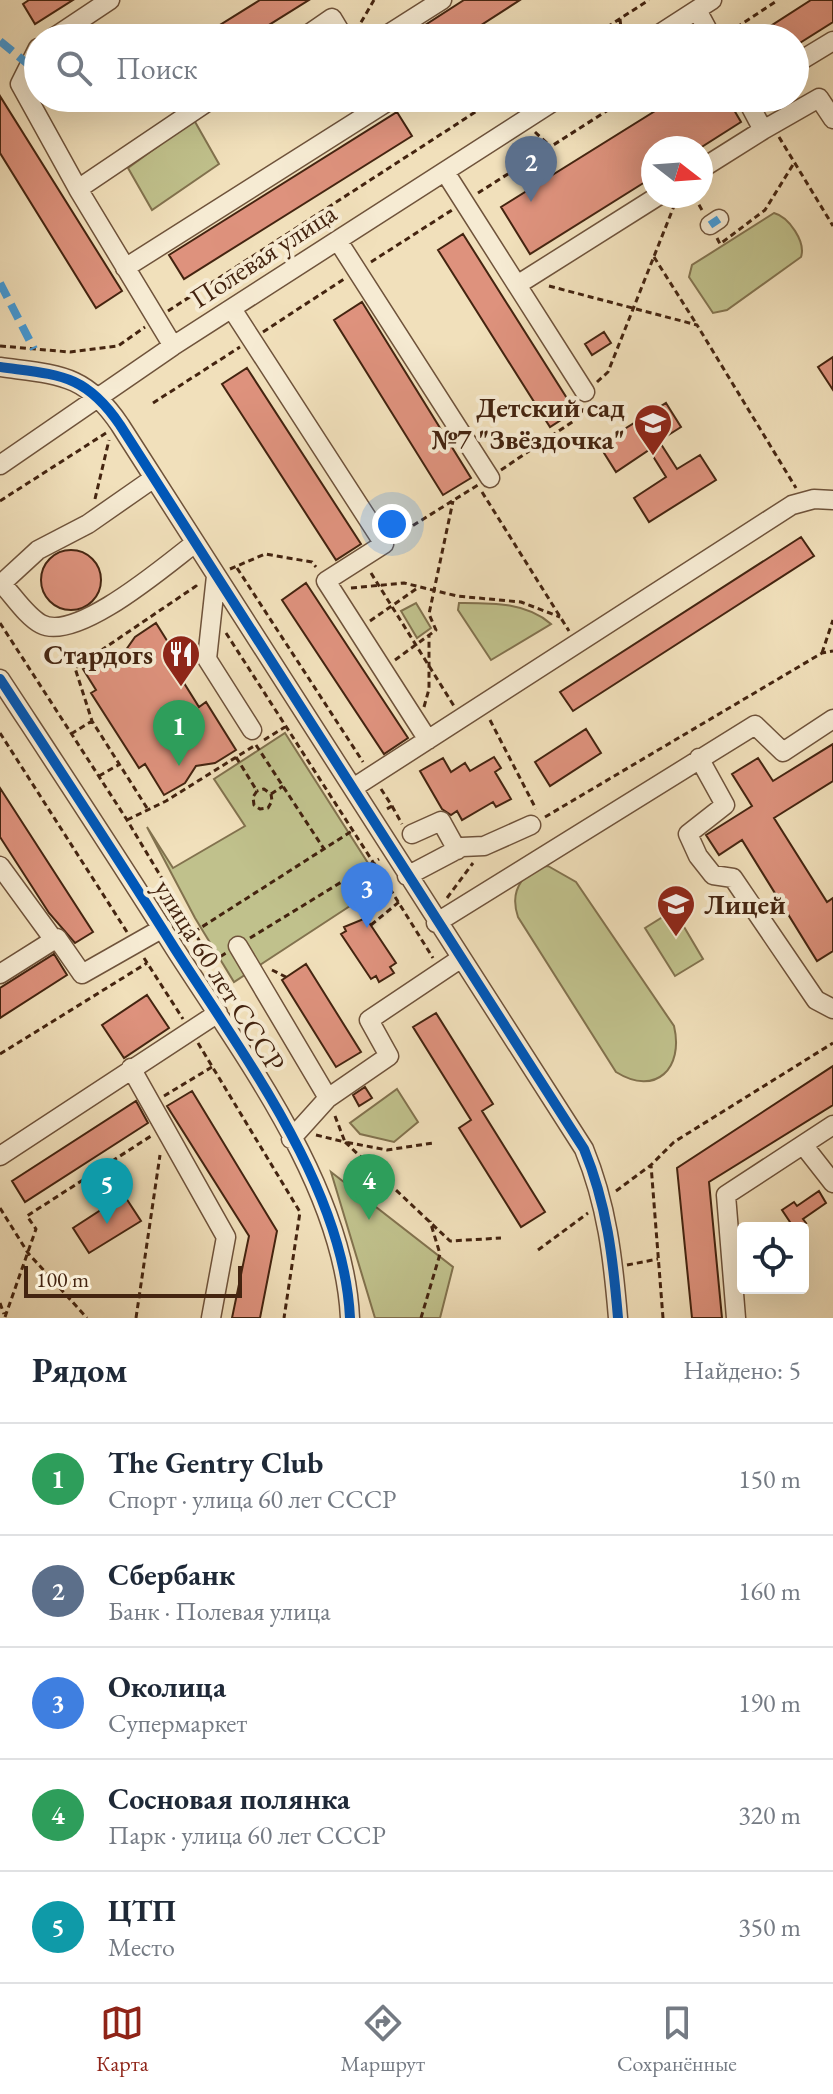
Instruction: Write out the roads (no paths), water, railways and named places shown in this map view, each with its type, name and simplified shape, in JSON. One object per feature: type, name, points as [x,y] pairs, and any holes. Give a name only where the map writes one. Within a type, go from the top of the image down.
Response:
[{"type":"street","points":[[74,24],[110,0]]},
{"type":"street","points":[[404,24],[442,0]]},
{"type":"street","points":[[675,24],[704,5]]},
{"type":"street","points":[[809,56],[833,41]]},
{"type":"street","points":[[809,104],[819,98],[833,119]]},
{"type":"street","points":[[35,112],[173,346]]},
{"type":"street","points":[[78,189],[192,112]]},
{"type":"street","points":[[125,268],[371,112]]},
{"type":"street","name":"Полевая улица","points":[[0,465],[173,346],[537,112]]},
{"type":"street","points":[[753,112],[763,130]]},
{"type":"street","points":[[713,161],[794,112]]},
{"type":"street","points":[[445,172],[585,392]]},
{"type":"street","points":[[517,285],[641,207]]},
{"type":"street","points":[[338,241],[484,482]]},
{"type":"street","points":[[232,309],[384,544],[326,581],[428,740]]},
{"type":"street","points":[[0,367],[59,375],[100,395],[154,478],[584,1149],[606,1216],[618,1318]]},
{"type":"street","points":[[154,478],[88,524],[38,550],[1,584],[39,623],[54,627],[71,624],[93,616],[195,543]]},
{"type":"street","points":[[353,788],[792,505],[833,500]]},
{"type":"street","points":[[216,576],[207,659],[254,738]]},
{"type":"street","name":"улица 60 лет СССР","points":[[0,679],[294,1135],[337,1245],[350,1318]]},
{"type":"street","points":[[440,920],[755,725],[783,752],[833,719]]},
{"type":"street","points":[[699,758],[725,805],[688,834],[698,856],[713,875],[733,878],[816,1000],[833,1009]]},
{"type":"street","points":[[388,847],[437,813]]},
{"type":"street","points":[[412,834],[441,821],[457,850]]},
{"type":"street","points":[[407,876],[457,850],[484,846],[531,825]]},
{"type":"street","points":[[0,866],[54,940]]},
{"type":"street","points":[[0,974],[57,938],[82,974],[163,928]]},
{"type":"street","points":[[238,946],[328,1098]]},
{"type":"street","points":[[294,1135],[328,1098],[389,1056],[369,1020],[460,959]]},
{"type":"street","points":[[0,1156],[218,1013]]},
{"type":"street","points":[[131,1068],[226,1237],[211,1318]]},
{"type":"street","points":[[736,1318],[726,1195],[833,1125]]},
{"type":"street","points":[[804,1146],[833,1183]]},
{"type":"place","name":"Сбербанк","points":[[531,202]]},
{"type":"place","name":"Детский сад №7 \"Звёздочка\"","points":[[653,457]]},
{"type":"place","name":"Стардогs","points":[[181,688]]},
{"type":"place","name":"The Gentry Club","points":[[179,766]]},
{"type":"place","name":"Околица","points":[[367,928]]},
{"type":"place","name":"Лицей","points":[[676,938]]},
{"type":"place","name":"Сосновая полянка","points":[[369,1220]]},
{"type":"place","name":"ЦТП","points":[[107,1224]]}]
